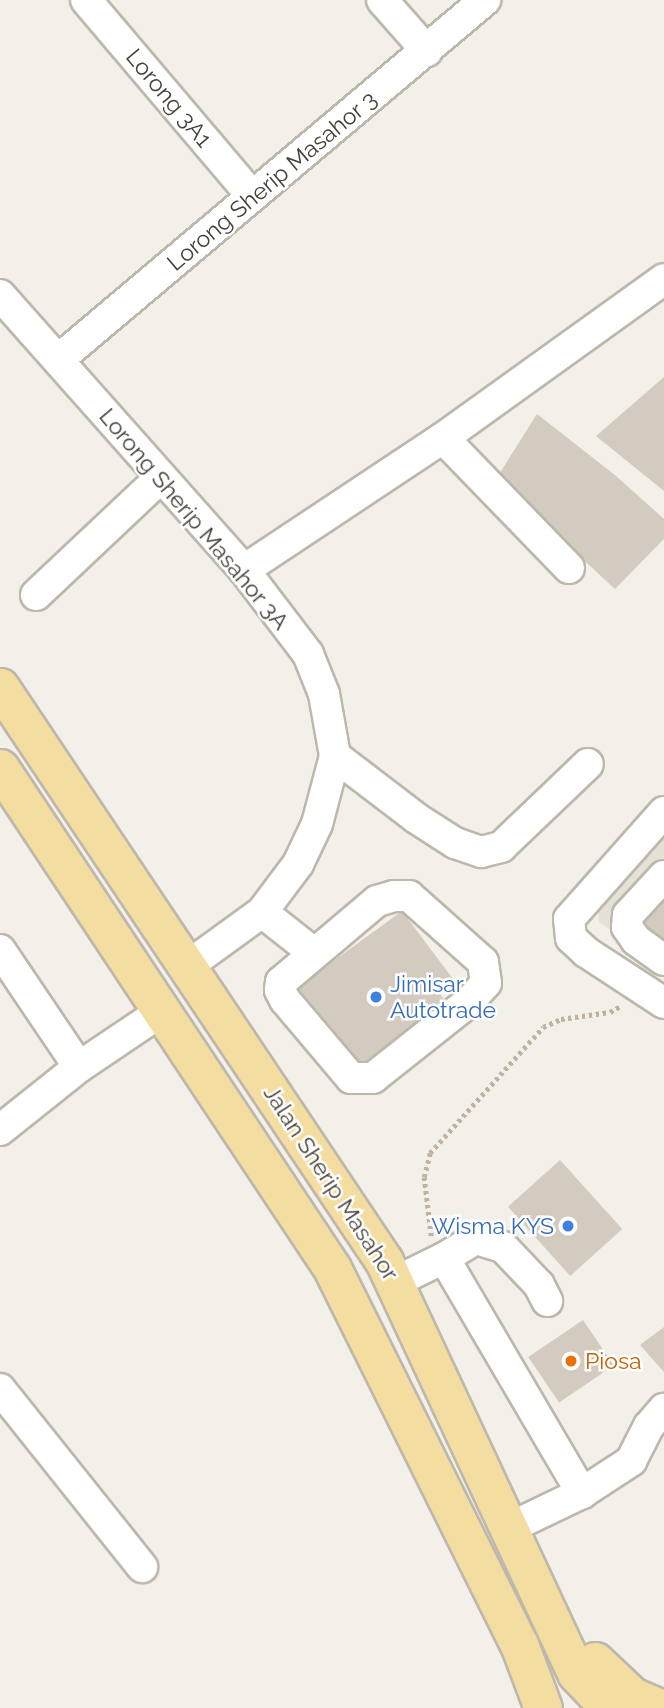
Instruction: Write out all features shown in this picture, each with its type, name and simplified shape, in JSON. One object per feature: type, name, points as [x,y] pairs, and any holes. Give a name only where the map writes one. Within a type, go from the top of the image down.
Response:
[{"type":"main road","name":"Jalan Sherip Masahor","points":[[0,687],[189,965],[384,1261],[576,1673],[609,1708]]},
{"type":"main road","name":"Jalan Sherip Masahor","points":[[0,768],[332,1268],[519,1644],[543,1708]]},
{"type":"main road","points":[[551,1622],[579,1638],[600,1668],[632,1696],[660,1708]]},
{"type":"street","name":"Lorong 3A1","points":[[86,0],[252,196]]},
{"type":"street","points":[[382,0],[427,51]]},
{"type":"street","name":"Lorong Sherip Masahor 3","points":[[58,360],[485,0]]},
{"type":"street","points":[[244,570],[443,438],[664,279]]},
{"type":"street","name":"Lorong Sherip Masahor 3A","points":[[0,295],[244,570],[308,654],[324,694],[335,756],[317,824],[298,863],[262,912],[189,965]]},
{"type":"street","points":[[443,438],[569,568]]},
{"type":"street","points":[[36,595],[160,478]]},
{"type":"street","points":[[335,756],[416,818],[455,843],[481,852],[501,846],[587,764]]},
{"type":"street","points":[[654,995],[586,952],[571,938],[569,919],[664,812]]},
{"type":"street","points":[[664,876],[628,915],[627,927],[636,940],[664,960]]},
{"type":"street","points":[[409,896],[483,962],[485,983],[459,1010],[373,1078],[362,1080],[351,1078],[280,990],[281,982],[314,953],[377,901],[409,896]]},
{"type":"street","points":[[262,912],[314,953]]},
{"type":"street","points":[[0,950],[79,1067]]},
{"type":"street","points":[[0,1130],[79,1067],[162,1011]]},
{"type":"street","points":[[395,1282],[476,1239],[503,1247],[539,1285],[547,1301]]},
{"type":"street","points":[[439,1261],[582,1493]]},
{"type":"street","points":[[0,1389],[142,1567]]},
{"type":"street","points":[[509,1528],[582,1493],[631,1461],[649,1426],[664,1409]]},
{"type":"path","points":[[439,1261],[424,1177],[430,1153],[543,1027],[561,1019],[610,1012],[654,995]]},
{"type":"shaded area","points":[[664,828],[664,969],[599,922],[597,903]]},
{"type":"building","points":[[664,377],[664,491],[596,436]]},
{"type":"building","points":[[537,414],[616,476],[664,519],[664,539],[615,589],[496,479]]},
{"type":"building","points":[[664,894],[664,946],[638,923]]},
{"type":"building","points":[[402,911],[453,979],[437,990],[448,1005],[357,1072],[295,989]]},
{"type":"building","points":[[560,1160],[622,1229],[570,1276],[508,1207]]},
{"type":"building","name":"Piosa","points":[[583,1320],[614,1366],[559,1403],[528,1357]]},
{"type":"building","points":[[664,1327],[664,1372],[640,1345]]},
{"type":"place","name":"Jimisar Autotrade","points":[[376,997]]},
{"type":"place","name":"Wisma KYS","points":[[568,1226]]},
{"type":"place","name":"Piosa","points":[[571,1361]]}]
